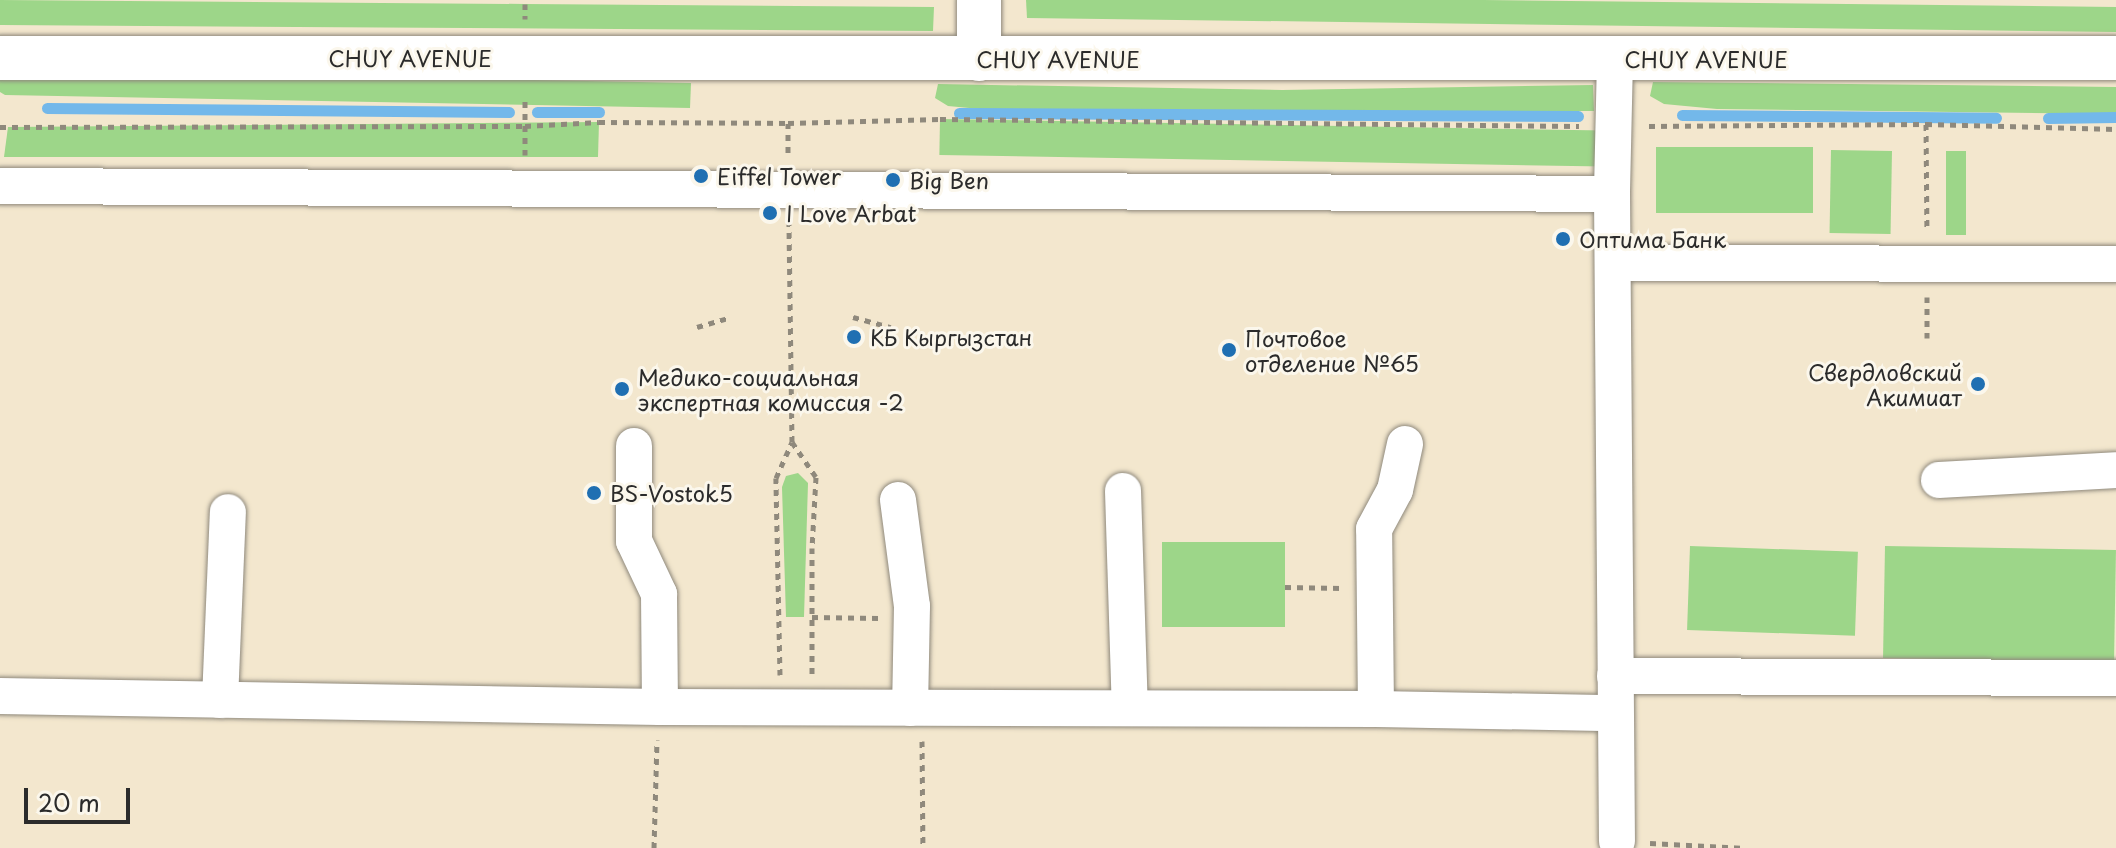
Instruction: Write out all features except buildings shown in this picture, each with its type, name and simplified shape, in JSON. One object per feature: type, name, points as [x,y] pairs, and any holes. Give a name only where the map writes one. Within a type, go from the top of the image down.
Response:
[{"type":"main road","points":[[979,0],[979,59]]},
{"type":"main road","name":"CHUY AVENUE","points":[[0,58],[2116,58]]},
{"type":"lane","points":[[1615,59],[1612,194],[1617,841]]},
{"type":"lane","points":[[0,186],[1612,194]]},
{"type":"lane","points":[[1613,263],[2116,264]]},
{"type":"lane","points":[[1376,709],[1374,529],[1395,490],[1405,444]]},
{"type":"lane","points":[[634,446],[634,541],[659,594],[660,707]]},
{"type":"lane","points":[[1939,480],[2116,470]]},
{"type":"lane","points":[[1123,491],[1130,708]]},
{"type":"lane","points":[[898,500],[911,618],[916,708]]},
{"type":"lane","points":[[220,700],[228,512]]},
{"type":"lane","points":[[1615,676],[2116,678]]},
{"type":"lane","points":[[0,696],[660,707],[1376,709],[1615,713]]},
{"type":"path","points":[[525,95],[525,158]]},
{"type":"path","points":[[0,127],[525,126],[599,122],[788,123],[940,119],[1614,126],[1926,124],[2116,129]]},
{"type":"path","points":[[788,123],[792,442],[776,478],[796,708]]},
{"type":"path","points":[[853,317],[891,327]]},
{"type":"path","points":[[697,327],[728,318]]},
{"type":"path","points":[[792,442],[816,477],[812,617],[796,708]]},
{"type":"path","points":[[1285,587],[1375,589]]},
{"type":"path","points":[[812,617],[911,618]]},
{"type":"path","points":[[654,848],[660,707]]},
{"type":"path","points":[[916,708],[923,848]]},
{"type":"path","points":[[1617,841],[1746,848]]},
{"type":"green space","points":[[0,0],[934,7],[933,31],[0,25]]},
{"type":"green space","points":[[1026,0],[1483,0],[2116,7],[2116,32],[1027,18]]},
{"type":"green space","points":[[0,70],[691,83],[690,108],[5,95],[0,92]]},
{"type":"green space","points":[[1653,82],[2116,87],[2116,114],[1717,109],[1664,104],[1650,96]]},
{"type":"green space","points":[[938,84],[1282,90],[1593,85],[1594,111],[1001,111],[948,106],[935,98]]},
{"type":"green space","points":[[940,119],[1605,131],[1604,167],[939,155]]},
{"type":"green space","points":[[599,122],[598,157],[4,157],[8,127]]},
{"type":"green space","points":[[1656,147],[1813,147],[1813,213],[1656,213]]},
{"type":"green space","points":[[1831,150],[1892,151],[1891,234],[1830,233]]},
{"type":"green space","points":[[1946,151],[1966,151],[1966,235],[1946,235]]},
{"type":"green space","points":[[798,473],[808,483],[804,617],[786,617],[782,487],[786,476]]},
{"type":"green space","points":[[1162,542],[1285,542],[1285,627],[1162,627]]},
{"type":"green space","points":[[1690,546],[1858,552],[1855,636],[1687,630]]},
{"type":"green space","points":[[1885,546],[2116,550],[2114,662],[1883,658]]},
{"type":"waterway","points":[[47,108],[509,112]]},
{"type":"waterway","points":[[537,112],[599,112]]},
{"type":"waterway","points":[[959,113],[1578,116]]},
{"type":"waterway","points":[[1682,115],[1996,118]]},
{"type":"waterway","points":[[2048,118],[2116,117]]},
{"type":"place","name":"Eiffel Tower","points":[[701,176]]},
{"type":"place","name":"Big Ben","points":[[893,180]]},
{"type":"place","name":"I Love Arbat","points":[[770,213]]},
{"type":"place","name":"Оптима Банк","points":[[1563,239]]},
{"type":"place","name":"КБ Кыргызстан","points":[[854,337]]},
{"type":"place","name":"Почтовое отделение №65","points":[[1229,350]]},
{"type":"place","name":"Свердловский Акимиат","points":[[1978,384]]},
{"type":"place","name":"Медико-социальная экспертная комиссия -2","points":[[622,389]]},
{"type":"place","name":"BS-Vostok5","points":[[594,493]]}]
